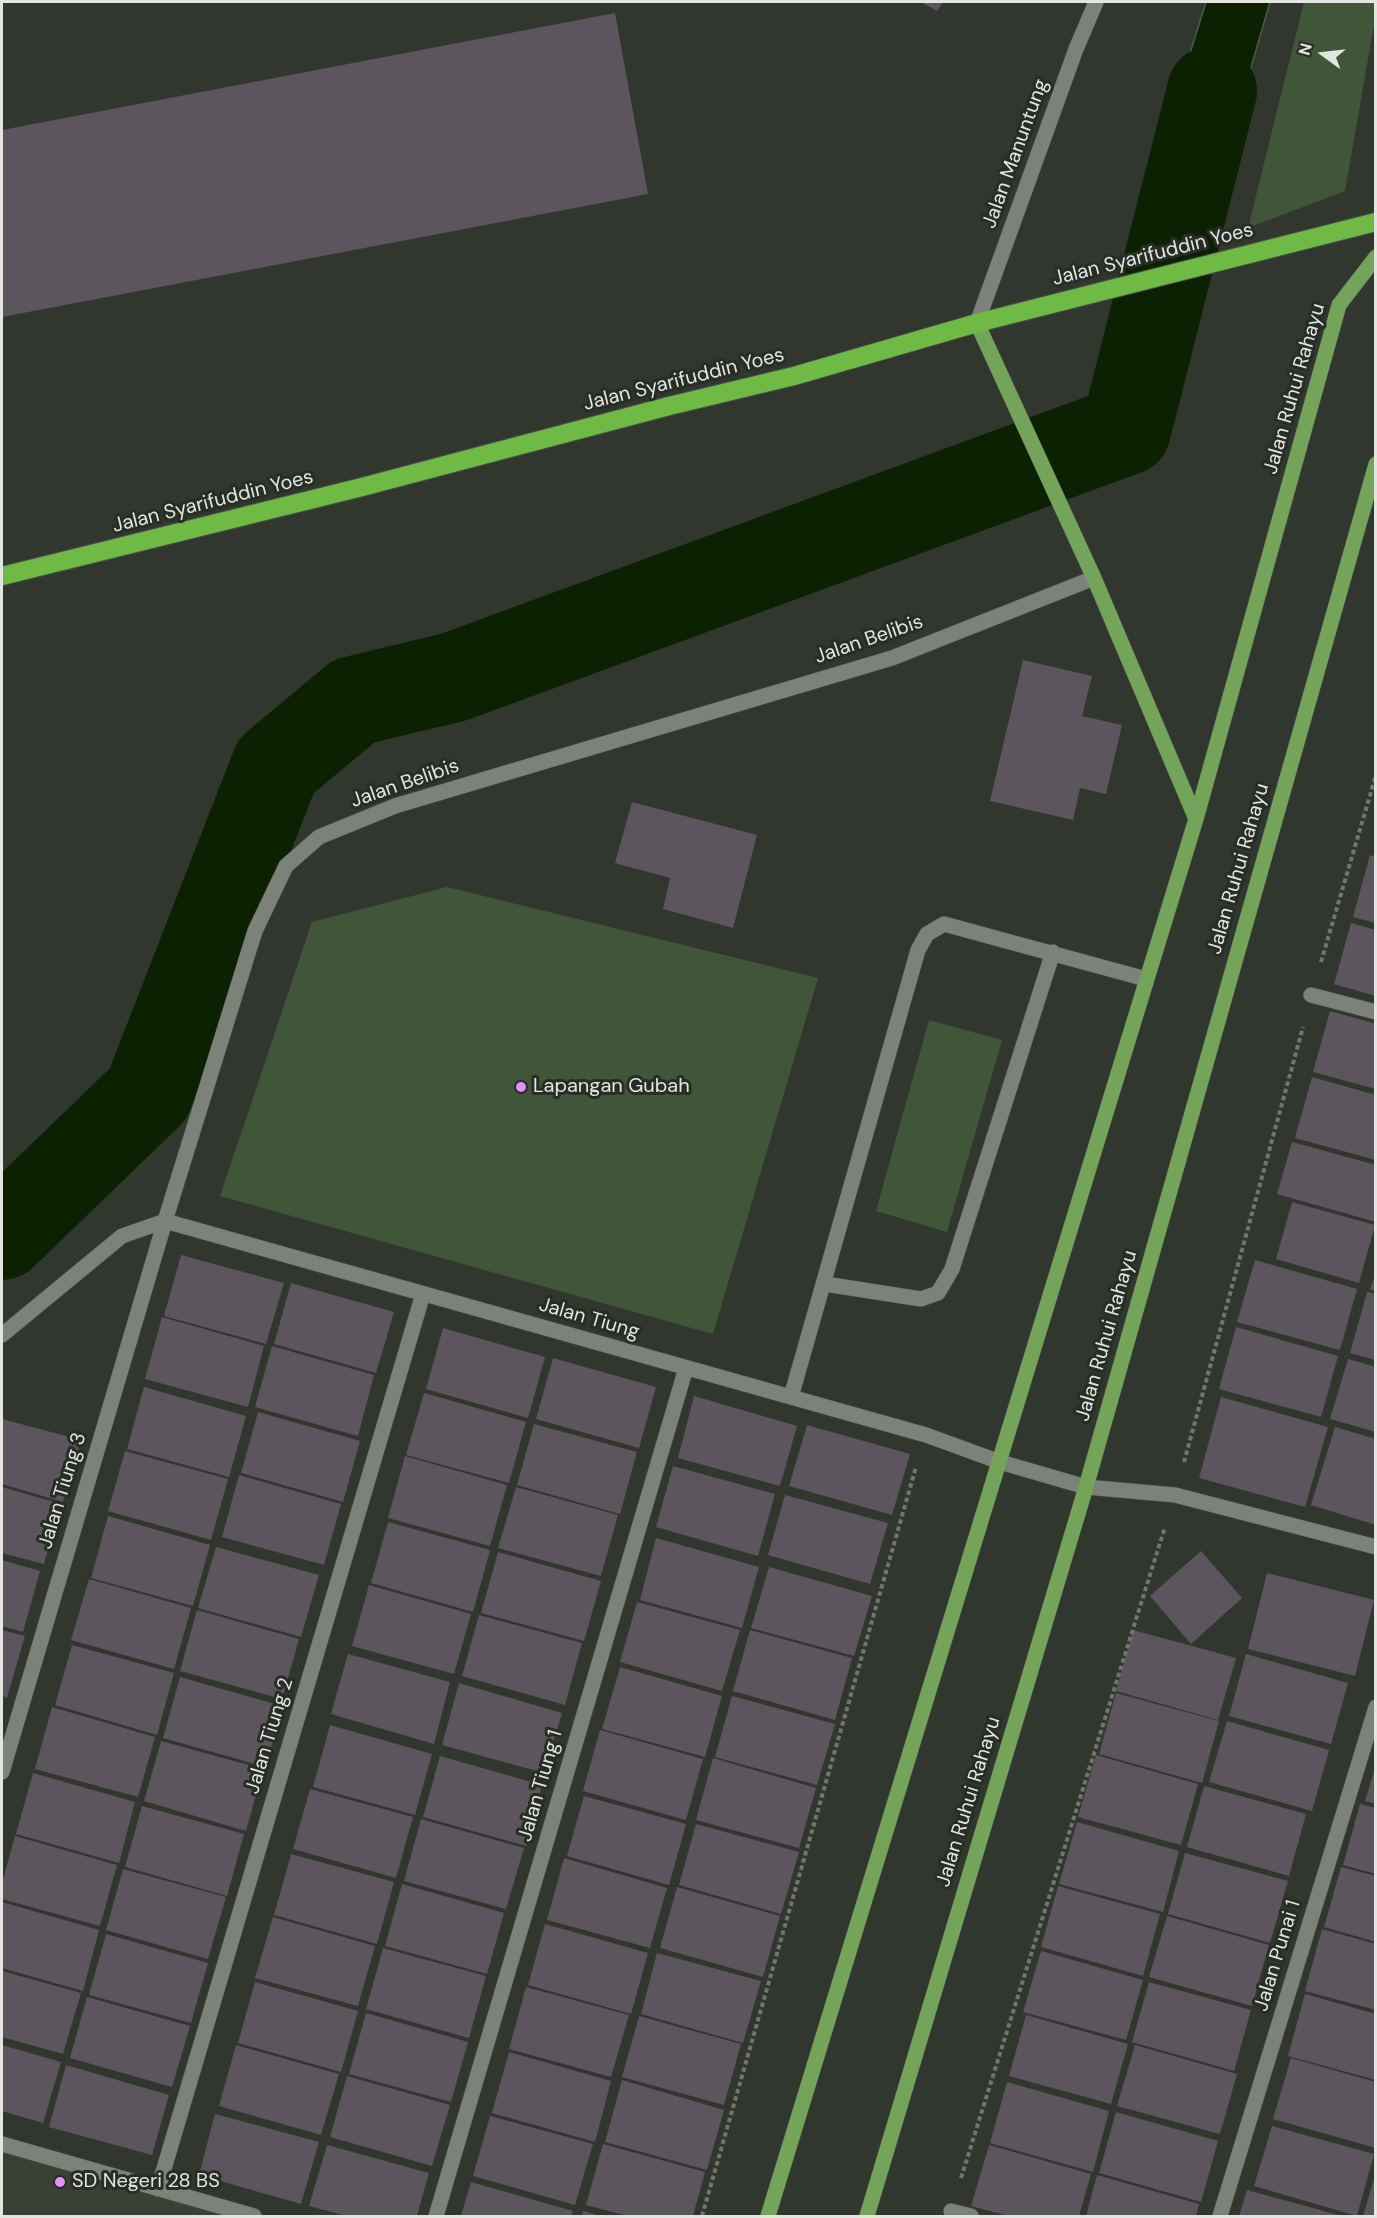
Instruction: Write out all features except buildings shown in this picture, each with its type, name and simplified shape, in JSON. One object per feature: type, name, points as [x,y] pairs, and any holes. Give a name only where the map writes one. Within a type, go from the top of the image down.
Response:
[{"type":"highway","name":"Jalan Syarifuddin Yoes","points":[[2,576],[362,488],[669,406],[794,376],[977,323],[1376,222]]},
{"type":"main road","name":"Jalan Ruhui Rahayu","points":[[768,2217],[1196,819],[1339,305],[1376,257]]},
{"type":"main road","points":[[977,323],[1094,578],[1196,819]]},
{"type":"main road","name":"Jalan Ruhui Rahayu","points":[[867,2217],[1086,1487],[1376,464]]},
{"type":"street","name":"Jalan Manuntung","points":[[977,323],[1076,49],[1096,2]]},
{"type":"street","name":"Jalan Belibis","points":[[165,1221],[255,931],[286,866],[319,837],[395,806],[892,658],[1094,578]]},
{"type":"street","points":[[791,1398],[918,950],[927,934],[944,924],[1146,979]]},
{"type":"street","points":[[825,1284],[921,1299],[938,1293],[952,1269],[1053,952]]},
{"type":"street","points":[[1311,995],[1376,1012]]},
{"type":"street","name":"Jalan Tiung","points":[[165,1221],[926,1435],[1000,1462],[1086,1487],[1175,1495],[1376,1547]]},
{"type":"street","points":[[2,1335],[122,1236],[165,1221]]},
{"type":"street","name":"Jalan Tiung 3","points":[[2,1772],[165,1221]]},
{"type":"street","name":"Jalan Tiung 2","points":[[158,2189],[423,1294]]},
{"type":"street","name":"Jalan Tiung 1","points":[[436,2217],[686,1368]]},
{"type":"street","name":"Jalan Punai 1","points":[[1220,2217],[1376,1707]]},
{"type":"street","points":[[2,2144],[254,2217]]},
{"type":"street","points":[[951,2211],[971,2217]]},
{"type":"path","points":[[951,2211],[1175,1495],[1311,995],[1376,775]]},
{"type":"path","points":[[702,2217],[926,1435]]},
{"type":"shaded area","points":[[1206,2],[1270,2],[1241,102],[1182,79]]},
{"type":"shaded area","points":[[1304,2],[1375,2],[1375,19],[1345,191],[1248,228]]},
{"type":"shaded area","name":"Lapangan Gubah","points":[[447,887],[818,978],[713,1334],[220,1196],[312,922]]},
{"type":"shaded area","points":[[929,1020],[1002,1040],[947,1232],[876,1211]]},
{"type":"shaded area","name":"SD Negeri 28 BS","points":[[2,2147],[237,2216],[2,2216]]},
{"type":"waterway","points":[[2,1235],[148,1094],[276,766],[354,701],[454,677],[1126,430],[1212,91]]},
{"type":"place","name":"Lapangan Gubah","points":[[521,1087]]},
{"type":"place","name":"SD Negeri 28 BS","points":[[60,2182]]}]
